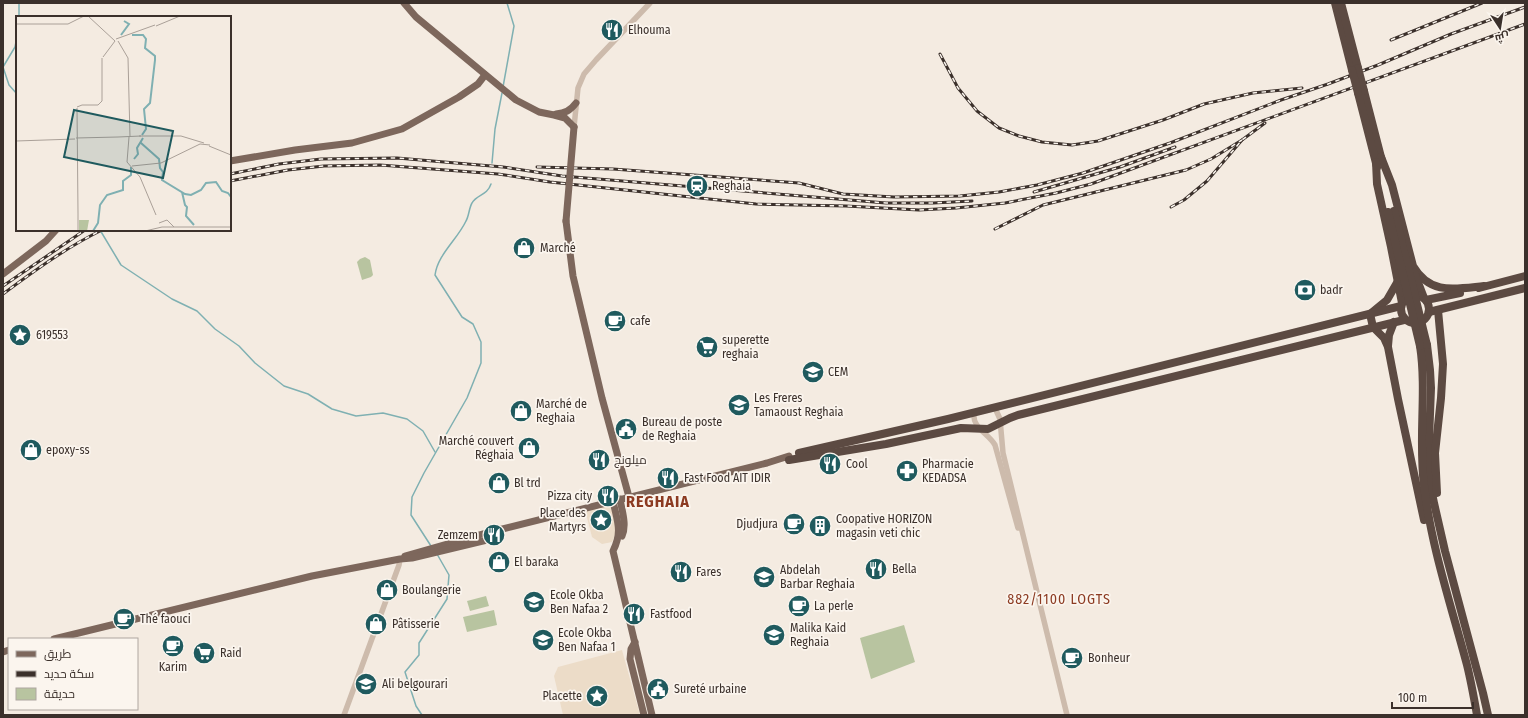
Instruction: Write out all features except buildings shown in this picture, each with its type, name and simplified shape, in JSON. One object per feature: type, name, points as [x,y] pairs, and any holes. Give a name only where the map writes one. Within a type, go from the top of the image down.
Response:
[{"type":"highway","points":[[1335,3],[1361,92],[1430,370],[1430,483],[1437,520],[1488,715]]},
{"type":"highway","points":[[1341,3],[1355,69]]},
{"type":"highway","points":[[789,458],[886,444],[961,428],[988,429],[1018,415],[1394,322],[1404,320],[1412,324],[1421,323],[1428,317],[1430,308],[1425,299],[1413,266],[1392,185],[1378,159]]},
{"type":"highway","points":[[1378,159],[1377,184],[1398,281],[1402,316],[1404,320]]},
{"type":"highway","points":[[1413,266],[1422,278],[1436,287],[1454,289],[1484,286]]},
{"type":"highway","points":[[789,458],[1370,314],[1401,305],[1405,299],[1414,295],[1425,299],[1454,294],[1525,276]]},
{"type":"highway","points":[[1370,314],[1387,300],[1398,281]]},
{"type":"highway","points":[[1429,312],[1525,288]]},
{"type":"highway","points":[[1454,294],[1457,305]]},
{"type":"highway","points":[[1438,310],[1442,364],[1441,398],[1435,453],[1435,474],[1445,551]]},
{"type":"highway","points":[[1370,314],[1374,327],[1384,338],[1388,347],[1422,510],[1437,557],[1467,666],[1477,715]]},
{"type":"highway","points":[[1388,347],[1389,335],[1394,322]]},
{"type":"highway","points":[[1423,345],[1424,380],[1421,446],[1424,484],[1437,557]]},
{"type":"highway","points":[[959,417],[961,428]]},
{"type":"main road","points":[[404,3],[416,17],[516,100],[539,112],[554,114],[565,114],[576,103]]},
{"type":"main road","points":[[231,161],[295,150],[352,143],[402,129],[459,97],[478,84],[485,75]]},
{"type":"main road","points":[[554,114],[565,118],[574,127],[566,221],[573,276],[601,394],[629,497]]},
{"type":"main road","points":[[3,274],[46,240],[55,231]]},
{"type":"main road","points":[[58,638],[312,576],[400,559],[616,500],[789,458]]},
{"type":"main road","points":[[616,500],[624,532],[613,551],[652,715]]},
{"type":"main road","points":[[635,642],[631,649],[630,659],[644,715]]},
{"type":"street","points":[[574,127],[578,88],[584,74],[650,3]]},
{"type":"street","points":[[995,408],[999,416],[1002,453],[1067,715]]},
{"type":"street","points":[[974,413],[975,423],[991,439],[996,449],[1023,547],[1026,551]]},
{"type":"street","points":[[344,715],[385,605],[400,559]]},
{"type":"green space","points":[[365,257],[370,260],[373,275],[362,280],[357,262]]},
{"type":"green space","points":[[486,596],[489,606],[470,611],[467,601]]},
{"type":"green space","points":[[494,610],[497,625],[467,632],[463,617]]},
{"type":"green space","points":[[904,625],[915,662],[871,679],[860,638]]},
{"type":"shaded area","name":"Place des Martyrs","points":[[610,504],[617,530],[612,542],[602,544],[592,537],[585,510]]},
{"type":"shaded area","name":"Placette","points":[[622,650],[640,715],[563,715],[554,676],[558,667]]},
{"type":"waterway","points":[[19,3],[19,16]]},
{"type":"waterway","points":[[503,87],[514,26],[507,3]]},
{"type":"waterway","points":[[3,67],[15,47],[16,42]]},
{"type":"waterway","points":[[3,67],[9,85],[16,93]]},
{"type":"waterway","points":[[492,163],[495,129],[502,93]]},
{"type":"waterway","points":[[431,546],[411,515],[412,497],[467,398],[481,363],[481,342],[473,324],[462,317],[435,275],[440,260],[466,221],[472,203],[485,193],[491,184]]},
{"type":"waterway","points":[[101,231],[121,265],[172,299],[197,311],[215,329],[239,346],[255,363],[284,386],[308,394],[332,409],[356,416],[383,413],[407,419],[423,431],[435,452]]},
{"type":"waterway","points":[[422,715],[416,706],[405,672],[419,655],[419,643],[447,599],[449,575],[437,554]]},
{"type":"railway","points":[[1391,40],[1482,3]]},
{"type":"railway","points":[[537,167],[613,169],[799,183],[843,194],[894,197],[960,196],[999,192],[1037,185],[1083,173],[1170,143],[1281,100],[1378,65],[1451,34],[1525,7]]},
{"type":"railway","points":[[231,181],[288,170],[324,166],[380,165],[498,174],[550,182],[756,204],[846,206],[919,210],[1005,203],[1056,193],[1091,184],[1525,24]]},
{"type":"railway","points":[[940,54],[958,88],[977,111],[999,128],[1019,136],[1042,142],[1072,145],[1098,141],[1163,120],[1204,104],[1253,93],[1302,88]]},
{"type":"railway","points":[[1171,207],[1184,200],[1207,181],[1242,140],[1265,123]]},
{"type":"railway","points":[[995,229],[1043,205],[1186,170],[1211,159],[1242,140]]},
{"type":"railway","points":[[1034,192],[1120,167],[1175,147]]},
{"type":"railway","points":[[231,174],[279,164],[321,159],[397,158],[503,167],[562,176],[886,203],[972,201]]},
{"type":"railway","points":[[3,286],[84,231]]},
{"type":"railway","points":[[3,294],[63,252],[100,231]]},
{"type":"place","name":"Elhouma","points":[[612,30]]},
{"type":"place","name":"Reghaia","points":[[697,186]]},
{"type":"place","name":"Marché","points":[[524,248]]},
{"type":"place","name":"badr","points":[[1305,290]]},
{"type":"place","name":"cafe","points":[[615,321]]},
{"type":"place","name":"619553","points":[[20,335]]},
{"type":"place","name":"superette reghaia","points":[[707,347]]},
{"type":"place","name":"CEM","points":[[813,372]]},
{"type":"place","name":"Les Freres Tamaoust Reghaia","points":[[739,405]]},
{"type":"place","name":"Marché de Reghaia","points":[[521,411]]},
{"type":"place","name":"Bureau de poste de Reghaia","points":[[626,429]]},
{"type":"place","name":"Marché couvert Réghaia","points":[[529,448]]},
{"type":"place","name":"epoxy-ss","points":[[31,450]]},
{"type":"place","name":"ميلونج","points":[[599,460]]},
{"type":"place","name":"Cool","points":[[830,464]]},
{"type":"place","name":"Pharmacie KEDADSA","points":[[907,471]]},
{"type":"place","name":"Fast Food AIT IDIR","points":[[668,478]]},
{"type":"place","name":"Bl trd","points":[[499,483]]},
{"type":"place","name":"Pizza city","points":[[608,496]]},
{"type":"place","name":"Place des Martyrs","points":[[601,520]]},
{"type":"place","name":"Djudjura","points":[[794,524]]},
{"type":"place","name":"Coopative HORIZON magasin veti chic","points":[[820,526]]},
{"type":"place","name":"Zemzem","points":[[494,535]]},
{"type":"place","name":"El baraka","points":[[499,562]]},
{"type":"place","name":"Bella","points":[[876,569]]},
{"type":"place","name":"Fares","points":[[681,572]]},
{"type":"place","name":"Abdelah Barbar Reghaia","points":[[764,577]]},
{"type":"place","name":"Boulangerie","points":[[387,590]]},
{"type":"place","name":"Ecole Okba Ben Nafaa 2","points":[[534,602]]},
{"type":"place","name":"La perle","points":[[799,606]]},
{"type":"place","name":"Fastfood","points":[[634,614]]},
{"type":"place","name":"Thé faouci","points":[[124,619]]},
{"type":"place","name":"Pâtisserie","points":[[376,624]]},
{"type":"place","name":"Malika Kaid Reghaia","points":[[774,635]]},
{"type":"place","name":"Ecole Okba Ben Nafaa 1","points":[[543,640]]},
{"type":"place","name":"Karim","points":[[173,646]]},
{"type":"place","name":"Raid","points":[[204,653]]},
{"type":"place","name":"Bonheur","points":[[1072,658]]},
{"type":"place","name":"Ali belgourari","points":[[366,684]]},
{"type":"place","name":"Sureté urbaine","points":[[658,689]]},
{"type":"place","name":"Placette","points":[[597,696]]},
{"type":"district","name":"REGHAIA","points":[[658,501]]},
{"type":"district","name":"882/1100 LOGTS","points":[[1059,599]]}]
